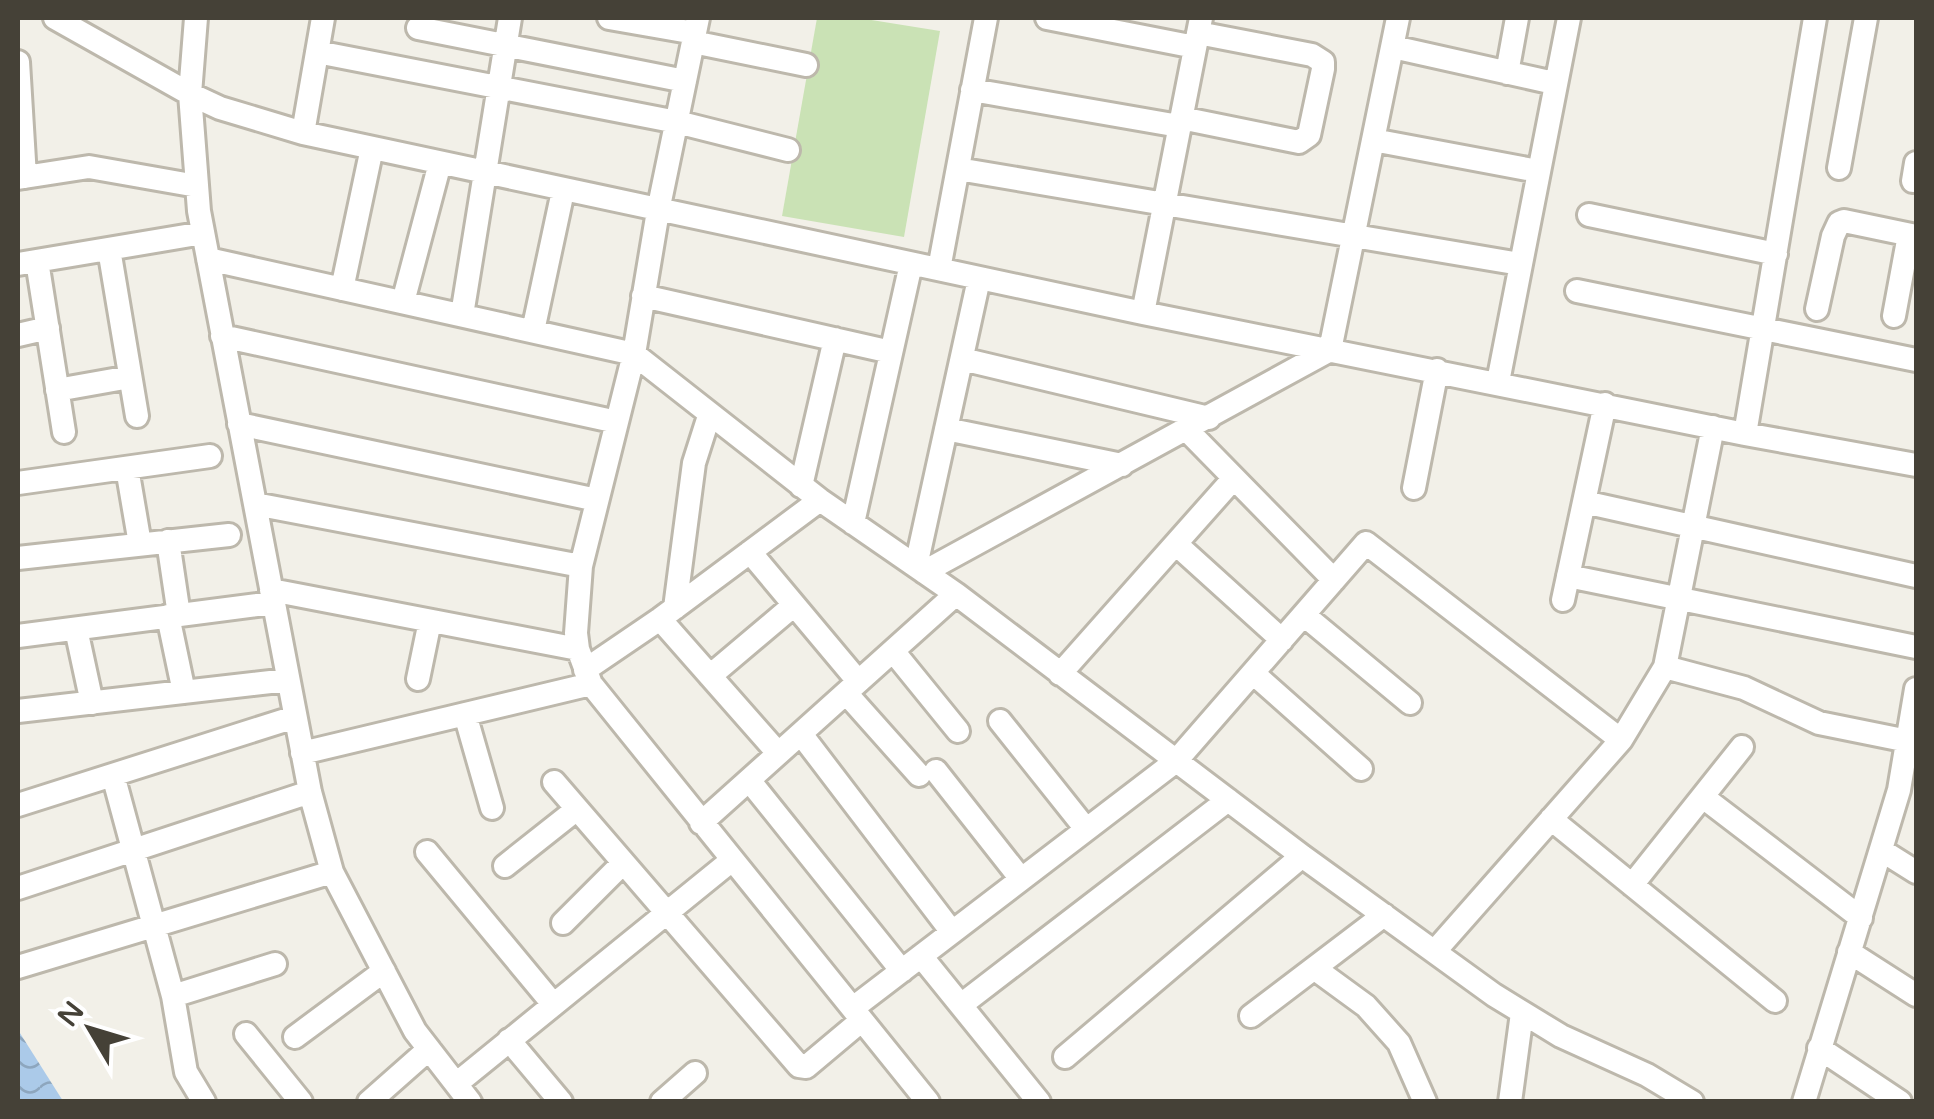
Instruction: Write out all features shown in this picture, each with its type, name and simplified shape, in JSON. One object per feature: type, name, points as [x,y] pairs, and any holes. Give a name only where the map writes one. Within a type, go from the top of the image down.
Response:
[{"type":"street","points":[[55,18],[220,108],[304,132],[1142,313],[1916,465]]},
{"type":"street","points":[[196,18],[190,94],[203,233],[310,792],[332,872],[415,1031],[463,1093],[509,1040],[732,860]]},
{"type":"street","points":[[304,132],[324,18]]},
{"type":"street","points":[[462,316],[510,18]]},
{"type":"street","points":[[610,18],[695,31],[806,66]]},
{"type":"street","points":[[939,270],[986,18]]},
{"type":"street","points":[[972,90],[1299,142],[1308,135],[1323,69],[1323,62],[1312,55],[1198,32],[1056,18]]},
{"type":"street","points":[[920,569],[1187,430],[1330,350],[1398,18]]},
{"type":"street","points":[[1507,73],[1517,18]]},
{"type":"street","points":[[1498,382],[1569,18]]},
{"type":"street","points":[[1745,434],[1815,18]]},
{"type":"street","points":[[1838,168],[1866,18]]},
{"type":"street","points":[[418,28],[685,81]]},
{"type":"street","points":[[695,31],[634,354],[580,566],[576,634],[585,668],[701,823],[928,1102]]},
{"type":"street","points":[[1142,313],[1198,32]]},
{"type":"street","points":[[1392,48],[1554,83]]},
{"type":"street","points":[[318,52],[676,122],[788,150]]},
{"type":"street","points":[[18,62],[21,178],[89,167],[197,186]]},
{"type":"street","points":[[1374,140],[1538,170]]},
{"type":"street","points":[[342,289],[372,148]]},
{"type":"street","points":[[403,302],[440,164]]},
{"type":"street","points":[[958,170],[1520,264]]},
{"type":"street","points":[[533,332],[563,190]]},
{"type":"street","points":[[1589,215],[1776,254]]},
{"type":"street","points":[[1816,308],[1832,236],[1838,224],[1844,222],[1913,235],[1894,316]]},
{"type":"street","points":[[64,432],[48,328],[27,263],[203,233]]},
{"type":"street","points":[[109,249],[137,416]]},
{"type":"street","points":[[208,259],[634,354],[811,493],[956,594],[1302,856],[1522,1014],[1692,1102]]},
{"type":"street","points":[[854,522],[911,264]]},
{"type":"street","points":[[920,569],[980,279]]},
{"type":"street","points":[[1577,291],[1916,360]]},
{"type":"street","points":[[643,296],[891,352]]},
{"type":"street","points":[[18,335],[48,328]]},
{"type":"street","points":[[222,336],[617,422]]},
{"type":"street","points":[[302,754],[465,714],[585,668],[750,552],[811,493],[835,339]]},
{"type":"street","points":[[962,359],[1209,418]]},
{"type":"street","points":[[1414,488],[1436,370]]},
{"type":"street","points":[[57,390],[130,376]]},
{"type":"street","points":[[1563,600],[1604,404]]},
{"type":"street","points":[[709,416],[694,463],[667,613],[710,676],[778,753]]},
{"type":"street","points":[[239,424],[597,500]]},
{"type":"street","points":[[1435,951],[1621,740],[1664,667],[1713,427]]},
{"type":"street","points":[[946,429],[1122,464]]},
{"type":"street","points":[[1187,430],[1334,580]]},
{"type":"street","points":[[18,484],[210,456]]},
{"type":"street","points":[[127,468],[140,544]]},
{"type":"street","points":[[1060,674],[1234,478]]},
{"type":"street","points":[[1584,502],[1916,576]]},
{"type":"street","points":[[254,504],[580,566]]},
{"type":"street","points":[[18,558],[230,534]]},
{"type":"street","points":[[168,541],[184,692]]},
{"type":"street","points":[[554,782],[799,1066],[806,1067],[902,970],[1176,761],[1366,543],[1621,740]]},
{"type":"street","points":[[1176,544],[1282,640]]},
{"type":"street","points":[[750,552],[852,687],[1021,879]]},
{"type":"street","points":[[1568,576],[1916,647]]},
{"type":"street","points":[[701,823],[956,594]]},
{"type":"street","points":[[18,636],[174,616],[272,596],[430,621],[585,668]]},
{"type":"street","points":[[710,676],[794,606]]},
{"type":"street","points":[[1304,614],[1410,703]]},
{"type":"street","points":[[418,680],[430,621]]},
{"type":"street","points":[[76,629],[92,702]]},
{"type":"street","points":[[893,650],[958,730]]},
{"type":"street","points":[[1664,667],[1744,688],[1819,723],[1908,741]]},
{"type":"street","points":[[1253,673],[1361,770]]},
{"type":"street","points":[[18,711],[288,680]]},
{"type":"street","points":[[1804,1102],[1881,850],[1908,796],[1908,741],[1916,689]]},
{"type":"street","points":[[465,714],[492,808]]},
{"type":"street","points":[[18,805],[295,717]]},
{"type":"street","points":[[1000,721],[1086,829]]},
{"type":"street","points":[[800,734],[952,932]]},
{"type":"street","points":[[1632,885],[1742,747]]},
{"type":"street","points":[[113,775],[173,996],[186,1072],[204,1102]]},
{"type":"street","points":[[749,780],[902,970]]},
{"type":"street","points":[[18,888],[310,792]]},
{"type":"street","points":[[1703,797],[1860,918]]},
{"type":"street","points":[[960,1005],[1228,800]]},
{"type":"street","points":[[505,866],[577,809]]},
{"type":"street","points":[[1551,819],[1775,1001]]},
{"type":"street","points":[[1881,850],[1916,872]]},
{"type":"street","points":[[428,852],[553,1004]]},
{"type":"street","points":[[1065,1057],[1302,856]]},
{"type":"street","points":[[563,924],[623,864]]},
{"type":"street","points":[[18,967],[332,872]]},
{"type":"street","points":[[1251,1016],[1384,915]]},
{"type":"street","points":[[1849,952],[1916,994]]},
{"type":"street","points":[[921,956],[1024,1097]]},
{"type":"street","points":[[173,996],[276,964]]},
{"type":"street","points":[[1314,968],[1366,1006],[1399,1043],[1425,1102]]},
{"type":"street","points":[[295,1037],[384,971]]},
{"type":"street","points":[[1510,1102],[1522,1014]]},
{"type":"street","points":[[246,1034],[301,1102]]},
{"type":"street","points":[[509,1040],[562,1102]]},
{"type":"street","points":[[1819,1048],[1900,1102]]},
{"type":"street","points":[[369,1102],[429,1050]]},
{"type":"street","points":[[662,1102],[695,1073]]},
{"type":"green space","points":[[817,18],[859,18],[940,31],[904,237],[782,216]]},
{"type":"water","points":[[18,1030],[63,1101],[18,1101]]}]
